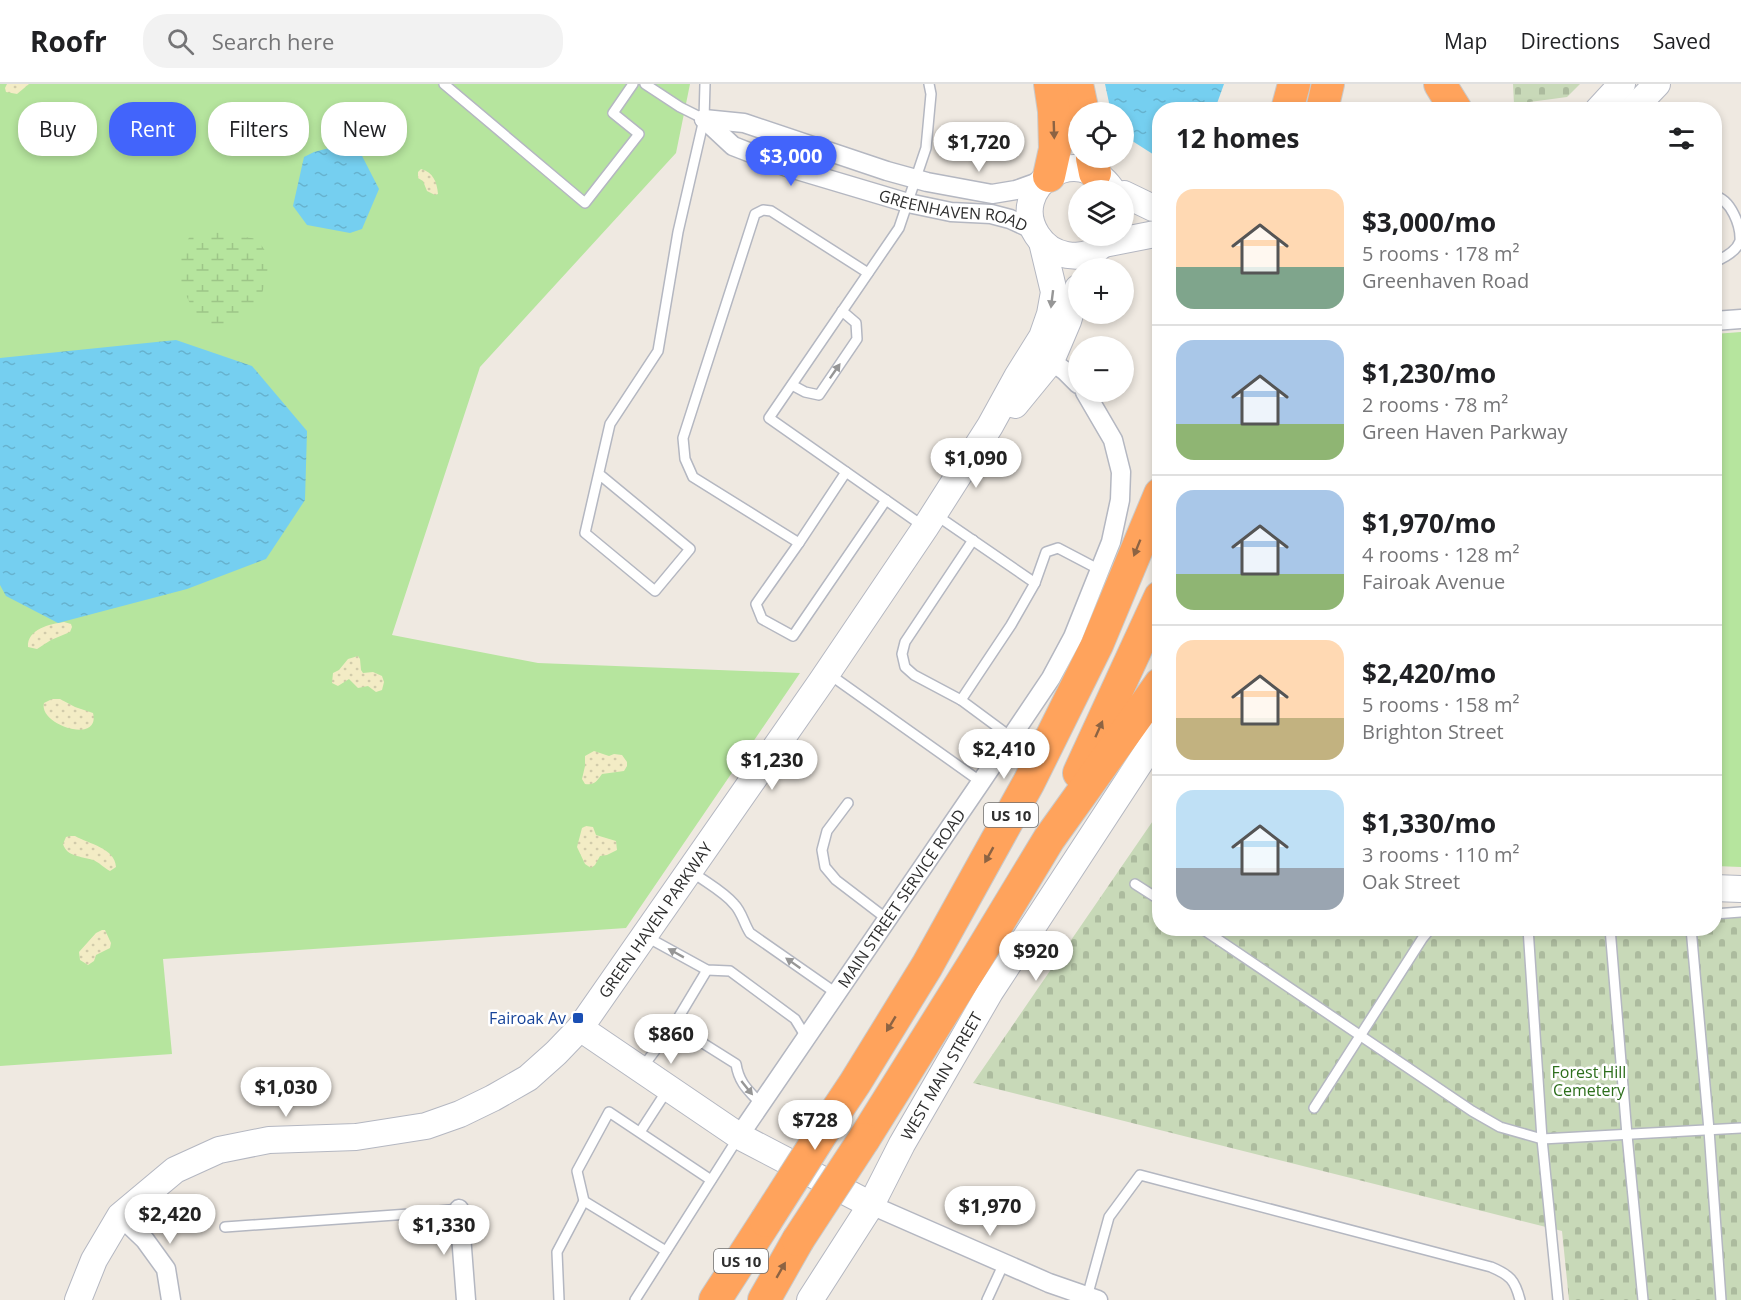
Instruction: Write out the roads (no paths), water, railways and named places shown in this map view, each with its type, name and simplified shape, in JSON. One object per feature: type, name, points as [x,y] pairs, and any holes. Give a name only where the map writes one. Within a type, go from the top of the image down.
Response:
[{"type":"highway","points":[[1048,177],[1055,149],[1054,111],[1050,84]]},
{"type":"highway","points":[[1077,84],[1081,102]]},
{"type":"highway","points":[[1280,84],[1280,102]]},
{"type":"highway","points":[[1289,102],[1294,84]]},
{"type":"highway","points":[[1324,102],[1328,84]]},
{"type":"highway","points":[[1440,84],[1451,102]]},
{"type":"highway","name":"US 10","points":[[715,1300],[855,1083],[927,966],[1029,782],[1097,645],[1152,513]]},
{"type":"highway","name":"US 10","points":[[764,1300],[798,1240],[974,963],[1049,839],[1152,614]]},
{"type":"highway","points":[[1049,839],[1152,695]]},
{"type":"street","points":[[1605,102],[1622,84]]},
{"type":"street","points":[[1640,102],[1657,84]]},
{"type":"street","name":"GREENHAVEN ROAD","points":[[704,119],[744,123],[915,180],[992,194],[1016,190],[1068,168],[1082,169],[1104,180]]},
{"type":"street","name":"GREENHAVEN ROAD","points":[[704,119],[733,146],[787,167],[908,203],[951,212],[991,214],[1010,219],[1038,236],[1050,249],[1060,254],[1082,255],[1152,234]]},
{"type":"street","name":"GREENHAVEN ROAD","points":[[1038,236],[1030,217],[1031,203],[1035,190],[1048,177]]},
{"type":"street","name":"GREENHAVEN ROAD","points":[[1134,197],[1152,207]]},
{"type":"street","points":[[990,426],[1041,338],[1050,314],[1054,292],[1038,236]]},
{"type":"street","points":[[1722,320],[1741,319]]},
{"type":"street","points":[[990,426],[1020,400],[1051,361],[1068,321]]},
{"type":"street","points":[[1051,361],[1068,374]]},
{"type":"street","name":"MAIN STREET SERVICE ROAD","points":[[739,1136],[1051,678],[1073,637],[1111,542],[1120,500],[1121,472],[1113,440],[1091,402]]},
{"type":"street","name":"GREEN HAVEN PARKWAY","points":[[78,1300],[94,1260],[120,1216],[175,1170],[219,1150],[269,1140],[356,1137],[426,1126],[460,1114],[493,1098],[528,1078],[556,1053],[580,1028],[690,871],[930,521],[990,426]]},
{"type":"street","name":"WEST MAIN STREET","points":[[810,1300],[871,1205],[902,1144],[990,992],[1152,744]]},
{"type":"street","name":"WEST MAIN STREET","points":[[884,1182],[915,1150],[994,1008],[1065,896],[1152,768]]},
{"type":"street","points":[[1722,888],[1741,889]]},
{"type":"street","points":[[580,1028],[739,1136],[871,1205],[1093,1299]]},
{"type":"street","points":[[459,1209],[466,1300]]},
{"type":"street","points":[[120,1216],[145,1240],[166,1269],[171,1300]]},
{"type":"lane","points":[[444,84],[585,202],[639,134],[613,114],[633,84]]},
{"type":"lane","points":[[645,84],[704,119]]},
{"type":"lane","points":[[599,474],[690,549],[655,591],[585,533],[610,424],[658,351],[678,232],[704,119],[705,84]]},
{"type":"lane","points":[[929,84],[931,94],[926,148],[899,228],[769,418],[886,500],[973,540],[1035,583]]},
{"type":"lane","points":[[1722,199],[1733,207],[1740,225],[1740,241],[1728,256],[1722,259]]},
{"type":"lane","points":[[799,543],[693,477],[685,459],[683,438],[755,214],[763,210],[771,211],[868,273]]},
{"type":"lane","points":[[792,385],[805,392],[819,395],[857,339],[856,323],[842,311]]},
{"type":"lane","points":[[846,472],[756,604],[762,620],[793,636],[886,500]]},
{"type":"lane","points":[[973,540],[905,642],[902,654],[905,667],[914,675],[961,700],[1011,737]]},
{"type":"lane","points":[[961,700],[1011,626],[1035,583],[1046,552],[1058,548],[1100,570]]},
{"type":"lane","points":[[827,672],[981,782]]},
{"type":"lane","points":[[848,803],[827,831],[822,850],[825,867],[836,880],[887,918]]},
{"type":"lane","points":[[690,871],[733,902],[740,910],[744,924],[750,933],[836,993]]},
{"type":"lane","points":[[1135,884],[1152,895]]},
{"type":"lane","points":[[1722,913],[1741,912]]},
{"type":"lane","points":[[645,936],[706,970],[730,971],[795,1019],[806,1037]]},
{"type":"lane","points":[[1213,936],[1472,1111],[1500,1127],[1542,1139],[1741,1128]]},
{"type":"lane","points":[[1314,1108],[1424,936]]},
{"type":"lane","points":[[1529,936],[1542,1139],[1558,1300]]},
{"type":"lane","points":[[1611,936],[1643,1300]]},
{"type":"lane","points":[[1692,936],[1721,1300]]},
{"type":"lane","points":[[640,1070],[674,1024],[706,970]]},
{"type":"lane","points":[[674,1024],[736,1064],[743,1085],[761,1104]]},
{"type":"lane","points":[[640,1132],[668,1089]]},
{"type":"lane","points":[[559,1300],[557,1252],[584,1201],[577,1171],[609,1113],[711,1180]]},
{"type":"lane","points":[[635,1300],[739,1136]]},
{"type":"lane","points":[[1093,1299],[1109,1217],[1140,1175],[1491,1267],[1506,1273],[1517,1287],[1520,1300]]},
{"type":"lane","points":[[584,1201],[666,1251]]},
{"type":"lane","points":[[225,1227],[459,1209]]},
{"type":"lane","points":[[987,1300],[1004,1263]]},
{"type":"water","points":[[1105,84],[1224,84],[1218,102],[1152,102],[1152,154],[1134,142],[1134,102],[1109,102]]},
{"type":"water","points":[[321,150],[321,156],[362,156],[379,189],[362,229],[350,233],[307,225],[293,206],[304,157]]},
{"type":"water","points":[[176,340],[252,366],[307,431],[305,500],[266,559],[187,589],[58,623],[6,596],[0,585],[0,358]]},
{"type":"place","name":"Fairoak Av","points":[[578,1018]]},
{"type":"park label","name":"Forest Hill Cemetery","points":[[1589,1081]]}]
